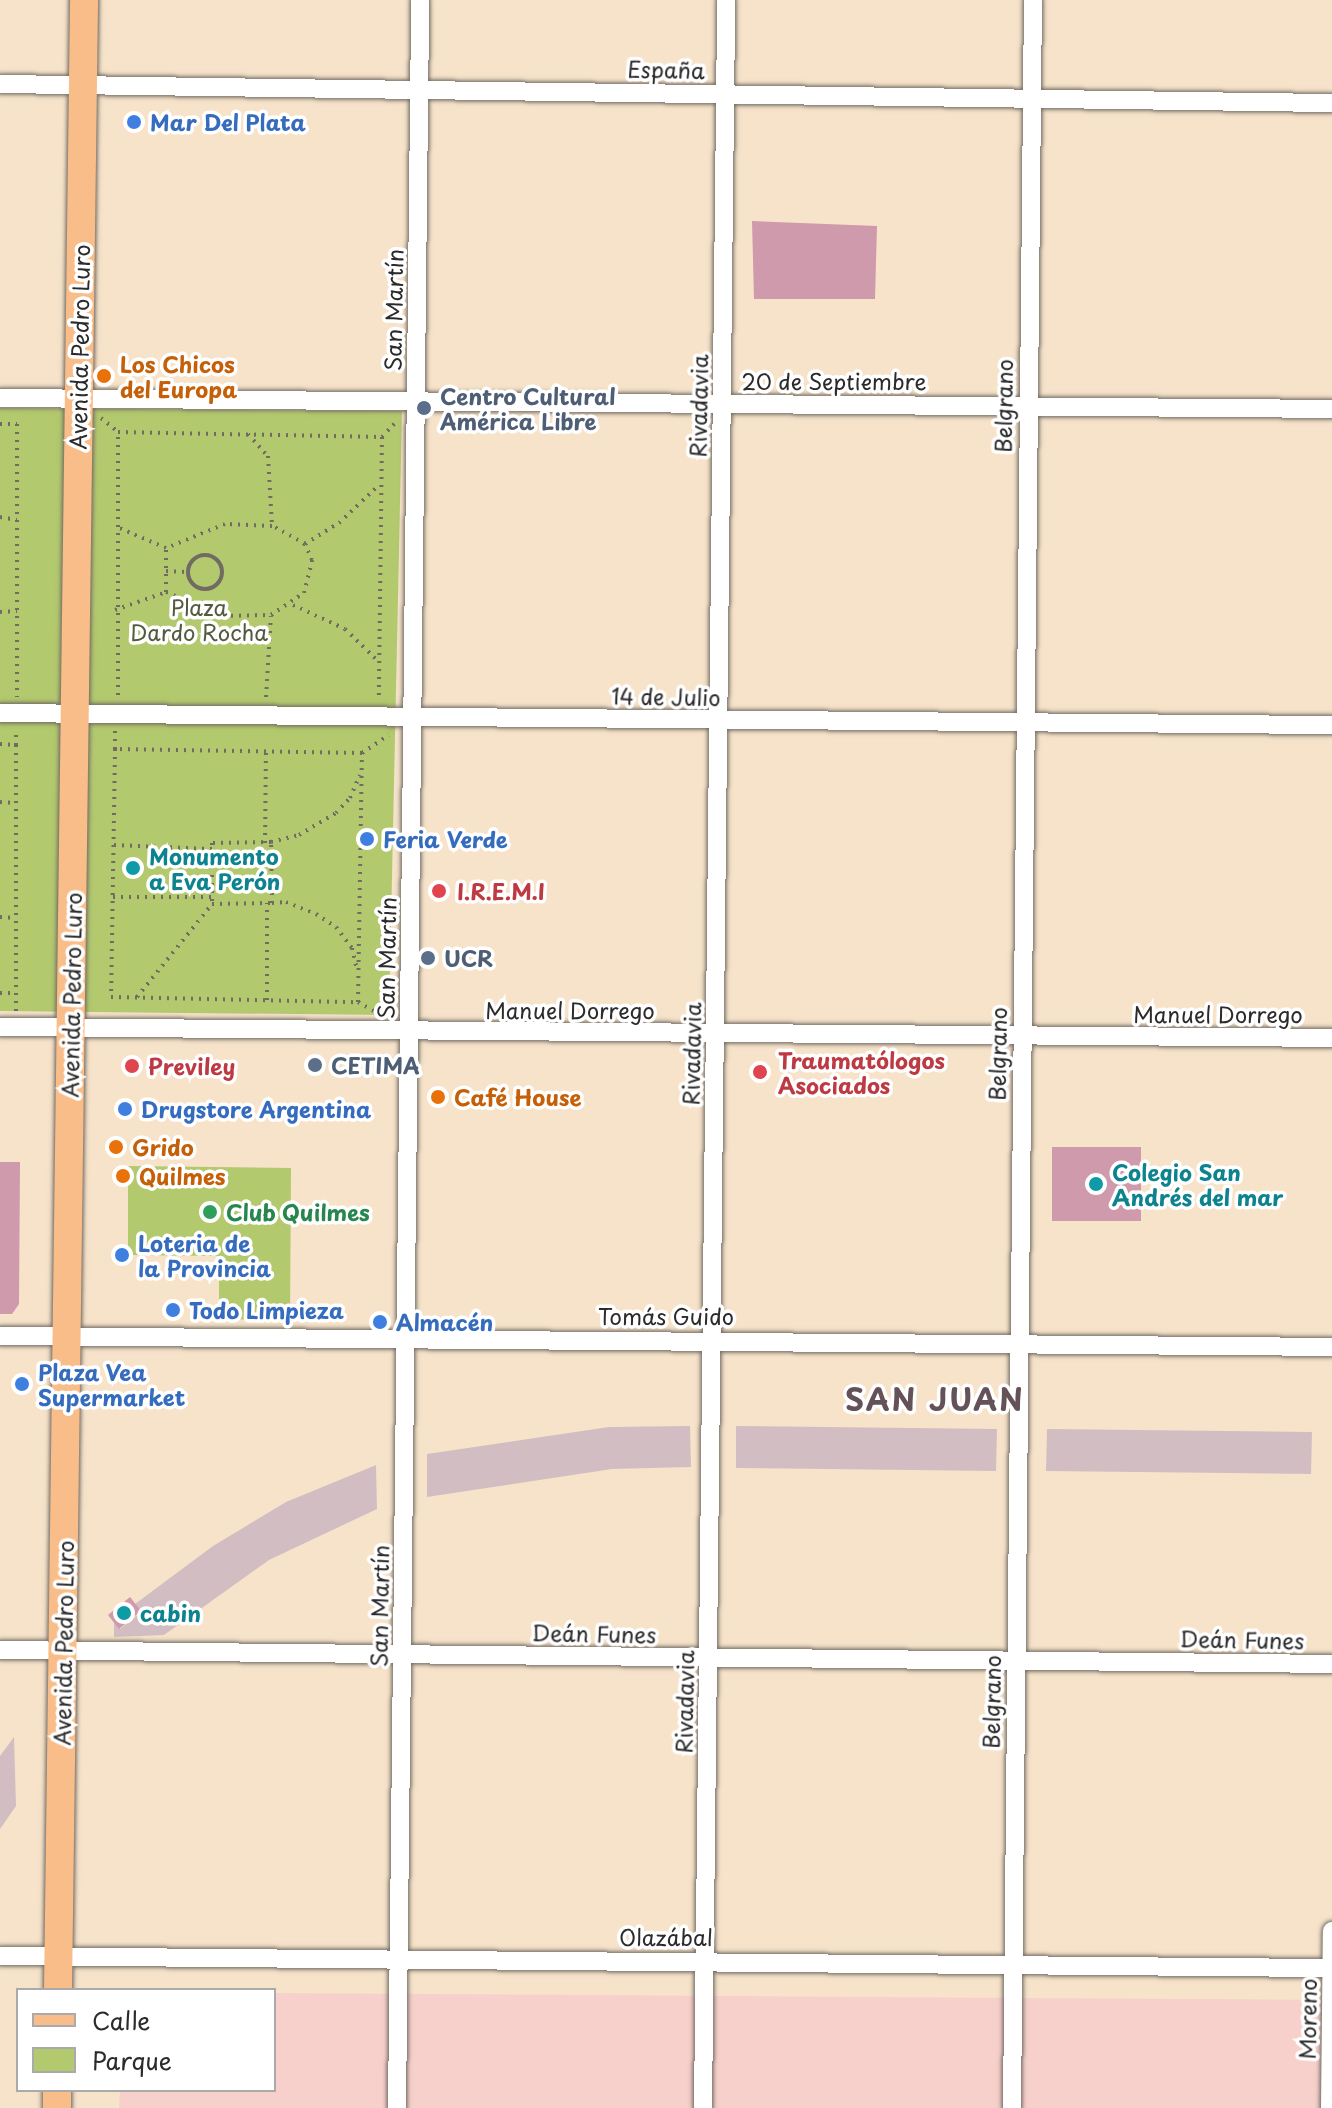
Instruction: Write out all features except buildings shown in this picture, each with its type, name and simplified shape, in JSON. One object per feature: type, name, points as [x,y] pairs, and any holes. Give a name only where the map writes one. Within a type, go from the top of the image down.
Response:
[{"type":"main road","name":"Avenida Pedro Luro","points":[[58,1988],[84,0]]},
{"type":"street","name":"San Martín","points":[[397,2108],[420,0]]},
{"type":"street","name":"Rivadavia","points":[[703,2108],[726,0]]},
{"type":"street","name":"Belgrano","points":[[1012,2108],[1033,0]]},
{"type":"street","name":"España","points":[[0,84],[1332,103]]},
{"type":"street","name":"20 de Septiembre","points":[[0,398],[1332,409]]},
{"type":"street","name":"14 de Julio","points":[[0,713],[1332,725]]},
{"type":"street","name":"Manuel Dorrego","points":[[0,1027],[409,1033],[1332,1038]]},
{"type":"street","name":"Tomás Guido","points":[[0,1336],[1332,1347]]},
{"type":"street","name":"Deán Funes","points":[[0,1650],[1332,1664]]},
{"type":"street","name":"Moreno","points":[[1330,2108],[1332,1931]]},
{"type":"street","name":"Olazábal","points":[[0,1956],[1332,1968]]},
{"type":"path","points":[[0,424],[17,424],[17,697]]},
{"type":"path","points":[[129,695],[114,695],[118,432],[382,437],[379,699],[365,699]]},
{"type":"path","points":[[248,434],[262,444],[272,473],[272,526]]},
{"type":"path","points":[[305,544],[339,523],[379,485]]},
{"type":"path","points":[[0,517],[17,520]]},
{"type":"path","points":[[117,527],[166,548],[225,524],[272,526],[305,544]]},
{"type":"path","points":[[115,610],[166,592],[223,616],[271,615],[293,605],[311,576],[305,544]]},
{"type":"path","points":[[166,548],[166,592]]},
{"type":"path","points":[[166,571],[187,572],[201,589],[217,585],[222,575],[217,560],[207,555],[191,561],[187,572]]},
{"type":"path","points":[[293,605],[345,629],[377,660]]},
{"type":"path","points":[[0,612],[17,611]]},
{"type":"path","points":[[266,697],[271,615]]},
{"type":"path","points":[[251,697],[280,698]]},
{"type":"path","points":[[0,744],[16,745],[16,993],[0,993]]},
{"type":"path","points":[[115,749],[362,753],[362,766],[358,1002],[111,997],[115,749]]},
{"type":"path","points":[[265,843],[266,751]]},
{"type":"path","points":[[137,997],[212,900],[212,843],[265,843],[299,835],[336,813],[350,798],[362,766]]},
{"type":"path","points":[[0,802],[16,803]]},
{"type":"path","points":[[267,1000],[271,842]]},
{"type":"path","points":[[114,845],[212,849]]},
{"type":"path","points":[[113,897],[286,902],[336,927],[352,948],[359,975]]},
{"type":"path","points":[[0,917],[16,918]]},
{"type":"shaded area","points":[[690,1426],[691,1467],[612,1469],[427,1497],[427,1454],[609,1427]]},
{"type":"shaded area","points":[[736,1426],[997,1429],[996,1471],[736,1468]]},
{"type":"shaded area","points":[[1047,1429],[1312,1432],[1311,1474],[1046,1471]]},
{"type":"shaded area","points":[[376,1465],[377,1509],[269,1560],[164,1635],[114,1637],[114,1622],[120,1629],[141,1612],[135,1604],[213,1546],[286,1502]]},
{"type":"shaded area","points":[[14,1737],[16,1806],[0,1829],[0,1756]]},
{"type":"shaded area","points":[[276,1993],[1332,2000],[1332,2108],[119,2108],[120,2092],[276,2092]]},
{"type":"green space","name":"Plaza Dardo Rocha","points":[[0,408],[402,411],[389,1015],[0,1011]]},
{"type":"green space","name":"Club Quilmes","points":[[128,1166],[291,1168],[290,1320],[219,1319],[219,1256],[128,1255]]},
{"type":"place","name":"Mar Del Plata","points":[[134,122]]},
{"type":"place","name":"Los Chicos del Europa","points":[[104,376]]},
{"type":"place","name":"Centro Cultural América Libre","points":[[424,408]]},
{"type":"place","name":"Feria Verde","points":[[367,839]]},
{"type":"place","name":"Monumento a Eva Perón","points":[[133,868]]},
{"type":"place","name":"I.R.E.M.I","points":[[439,891]]},
{"type":"place","name":"UCR","points":[[428,958]]},
{"type":"place","name":"CETIMA","points":[[315,1065]]},
{"type":"place","name":"Previley","points":[[132,1066]]},
{"type":"place","name":"Traumatólogos Asociados","points":[[760,1072]]},
{"type":"place","name":"Café House","points":[[438,1097]]},
{"type":"place","name":"Drugstore Argentina","points":[[125,1109]]},
{"type":"place","name":"Grido","points":[[116,1147]]},
{"type":"place","name":"Quilmes","points":[[123,1176]]},
{"type":"place","name":"Colegio San Andrés del mar","points":[[1096,1184]]},
{"type":"place","name":"Club Quilmes","points":[[210,1212]]},
{"type":"place","name":"Loteria de la Provincia","points":[[122,1255]]},
{"type":"place","name":"Todo Limpieza","points":[[173,1310]]},
{"type":"place","name":"Almacén","points":[[380,1322]]},
{"type":"place","name":"Plaza Vea Supermarket","points":[[22,1384]]},
{"type":"place","name":"cabin","points":[[124,1613]]},
{"type":"district","name":"SAN JUAN","points":[[935,1399]]}]
